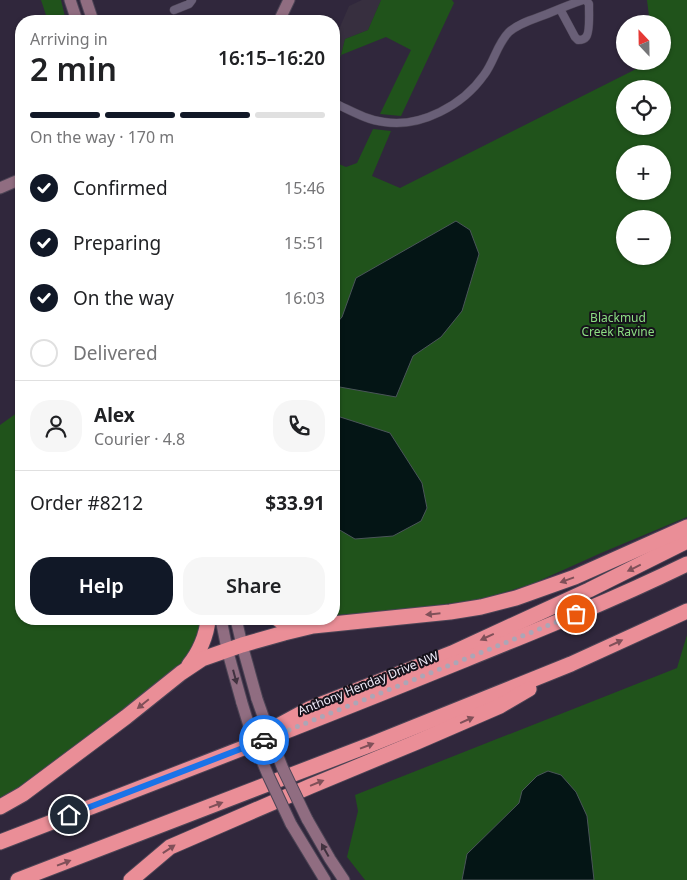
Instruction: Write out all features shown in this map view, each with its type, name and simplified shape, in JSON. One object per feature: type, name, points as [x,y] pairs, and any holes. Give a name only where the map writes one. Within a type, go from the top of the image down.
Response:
[{"type":"highway","points":[[340,623],[482,607],[516,598],[682,537]]},
{"type":"highway","points":[[224,756],[309,709],[452,653],[589,590],[682,537]]},
{"type":"highway","name":"Anthony Henday Drive NW","points":[[0,842],[304,725],[542,628],[683,566]]},
{"type":"highway","points":[[18,880],[372,744],[571,664],[687,611]]},
{"type":"highway","points":[[181,674],[194,659],[202,643],[206,625]]},
{"type":"highway","points":[[305,625],[313,626]]},
{"type":"highway","points":[[0,807],[23,794],[202,659],[284,633],[323,625]]},
{"type":"highway","points":[[131,880],[170,847],[500,706],[571,664]]},
{"type":"main road","points":[[70,0],[75,15]]},
{"type":"main road","points":[[86,0],[92,15]]},
{"type":"main road","points":[[282,15],[289,0]]},
{"type":"main road","points":[[0,188],[15,182]]},
{"type":"main road","points":[[224,625],[257,698],[283,769],[307,819],[344,880]]},
{"type":"main road","points":[[236,625],[235,647],[242,703],[254,742],[291,824],[325,880]]},
{"type":"street","points":[[174,10],[189,4],[192,0]]},
{"type":"street","points":[[340,106],[366,118],[386,123],[407,122],[428,117],[454,104],[476,85],[489,68],[504,38],[512,30],[525,23],[560,9],[584,0],[589,4],[590,8],[587,37],[578,40],[575,37],[560,9]]},
{"type":"shaded area","points":[[362,0],[381,0],[368,30],[345,39],[340,55],[340,27],[349,6]]},
{"type":"shaded area","points":[[456,221],[470,230],[479,254],[462,311],[441,337],[413,356],[396,397],[340,387],[340,319],[356,278]]},
{"type":"shaded area","points":[[340,417],[390,433],[422,483],[427,508],[421,521],[393,536],[355,539],[340,530]]},
{"type":"shaded area","points":[[548,771],[561,775],[576,792],[587,816],[594,880],[462,880],[467,854],[519,803],[522,791],[537,776]]},
{"type":"green space","points":[[41,0],[61,0],[65,15],[46,15]]},
{"type":"green space","points":[[381,0],[452,0],[454,3],[401,116],[380,114],[411,50],[386,37],[341,55],[345,39],[368,30]]},
{"type":"green space","name":"Blackmud Creek Ravine","points":[[647,0],[687,0],[687,517],[532,584],[482,599],[387,612],[340,615],[340,164],[346,167],[357,163],[373,129],[391,131],[372,176],[400,188],[634,70],[671,70],[671,15],[649,15]]},
{"type":"green space","points":[[15,414],[15,625],[202,625],[189,657],[171,673],[19,790],[0,801],[0,425]]},
{"type":"green space","points":[[687,635],[687,880],[365,880],[347,857],[358,811],[355,795],[677,668]]},
{"type":"way so far","points":[[264,740],[576,614]]},
{"type":"route","points":[[69,815],[264,740]]}]
